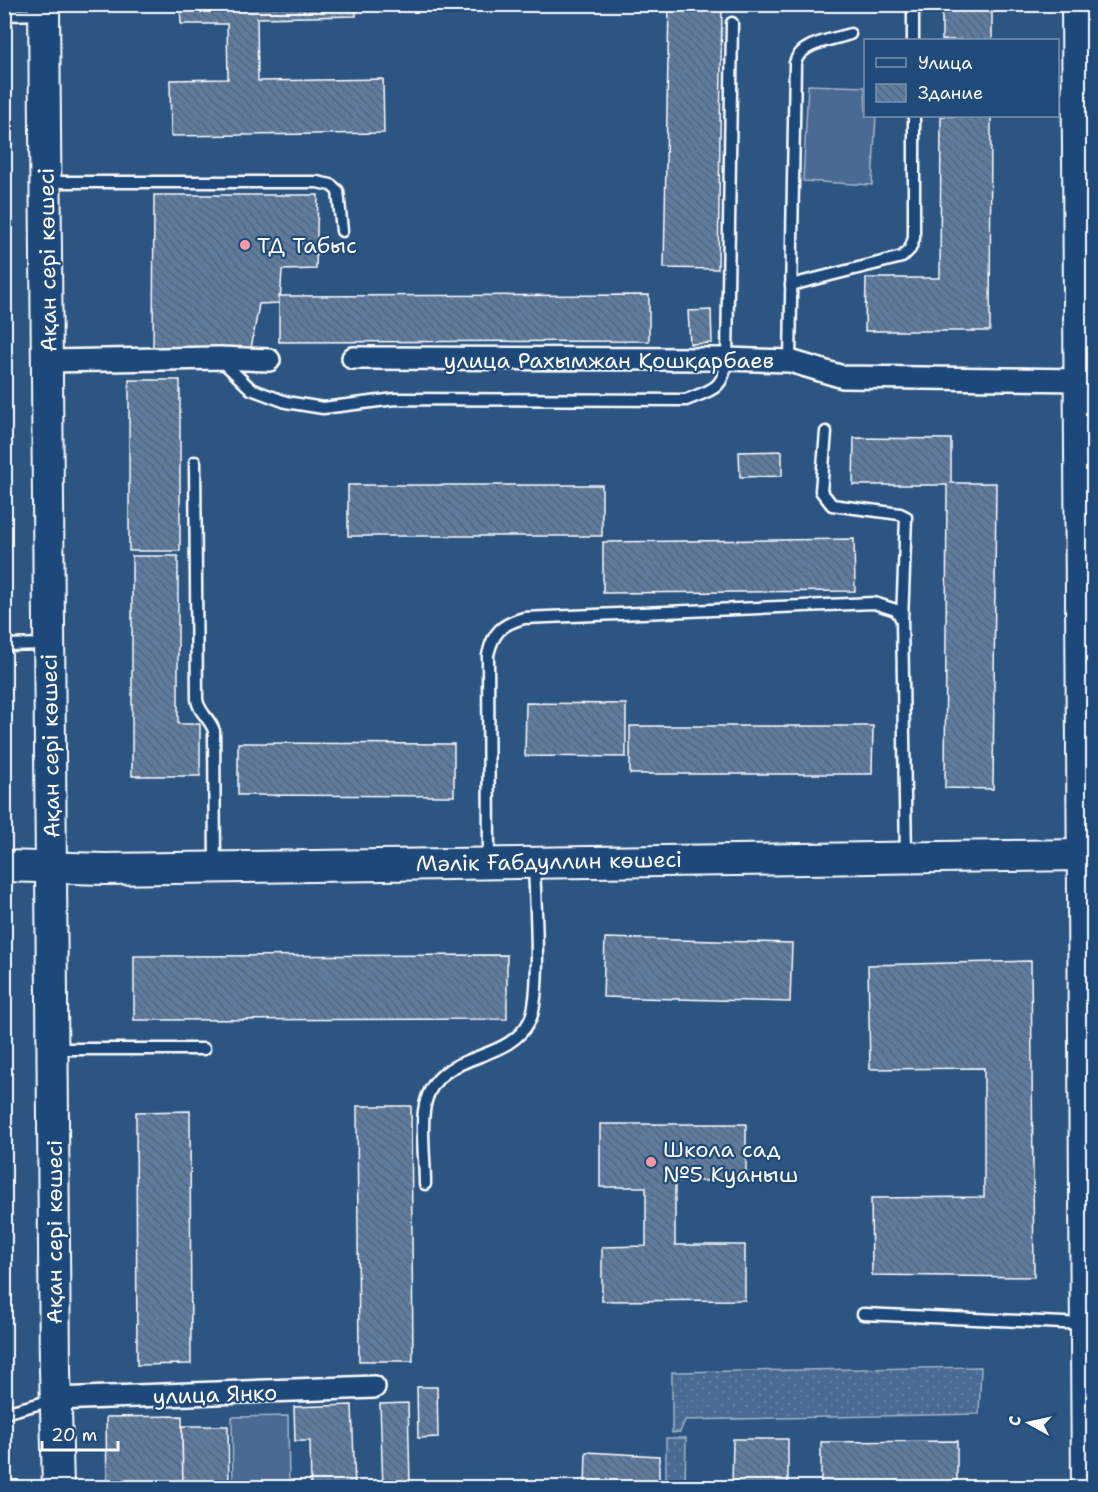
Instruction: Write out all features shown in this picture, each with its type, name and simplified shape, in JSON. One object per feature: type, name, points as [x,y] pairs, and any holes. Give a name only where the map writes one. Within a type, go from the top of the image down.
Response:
[{"type":"street","points":[[1077,4],[1086,336],[1079,380],[1088,855],[1087,1488]]},
{"type":"street","name":"Ақан сері көшесі","points":[[44,9],[58,1488]]},
{"type":"street","points":[[48,361],[219,358],[268,360]]},
{"type":"street","name":"улица Рахымжан Қошқарбаев","points":[[353,358],[727,359],[790,361],[843,377],[1079,380]]},
{"type":"street","name":"Мәлік Ғабдуллин көшесі","points":[[4,866],[105,869],[1088,855]]},
{"type":"street","name":"улица Янко","points":[[56,1400],[374,1387]]},
{"type":"lane","points":[[913,4],[913,39]]},
{"type":"lane","points":[[4,15],[44,9]]},
{"type":"lane","points":[[219,358],[251,389],[286,402],[323,408],[395,399],[686,400],[712,389],[724,378],[727,359],[732,23]]},
{"type":"lane","points":[[790,361],[795,63],[797,54],[804,49],[850,34]]},
{"type":"lane","points":[[791,285],[902,257],[910,249],[914,238],[914,117]]},
{"type":"lane","points":[[46,182],[317,182],[331,185],[338,191],[342,231]]},
{"type":"lane","points":[[826,432],[821,491],[825,500],[832,505],[900,514],[906,517],[902,620],[906,856]]},
{"type":"lane","points":[[195,462],[197,699],[200,711],[212,723],[214,731],[215,866]]},
{"type":"lane","points":[[489,862],[488,655],[493,636],[508,622],[525,618],[874,603],[896,610],[902,620]]},
{"type":"lane","points":[[4,645],[49,644]]},
{"type":"lane","points":[[425,1184],[424,1110],[430,1092],[442,1075],[454,1065],[495,1052],[515,1039],[530,1021],[536,999],[534,862]]},
{"type":"lane","points":[[53,1049],[204,1049]]},
{"type":"lane","points":[[863,1314],[1088,1343]]},
{"type":"lane","points":[[4,1413],[56,1400]]},
{"type":"shaded area","points":[[808,85],[864,87],[864,117],[876,117],[872,185],[803,181]]},
{"type":"shaded area","points":[[981,1367],[979,1414],[685,1420],[680,1432],[672,1433],[672,1372]]},
{"type":"shaded area","points":[[288,1416],[289,1487],[233,1487],[232,1417]]},
{"type":"shaded area","points":[[666,1438],[686,1438],[685,1487],[666,1487]]},
{"type":"building","points":[[180,4],[356,4],[356,16],[257,18],[258,81],[383,79],[384,133],[171,136],[170,80],[228,79],[227,24],[181,24]]},
{"type":"building","points":[[669,4],[722,4],[718,269],[664,268]]},
{"type":"building","points":[[942,4],[992,4],[992,39],[942,39]]},
{"type":"building","points":[[941,117],[991,117],[990,331],[865,331],[866,278],[940,278]]},
{"type":"building","points":[[154,195],[318,195],[316,269],[282,270],[280,303],[259,304],[251,349],[153,349]]},
{"type":"building","points":[[649,295],[649,341],[279,342],[279,296]]},
{"type":"building","points":[[711,310],[712,343],[690,344],[688,311]]},
{"type":"building","points":[[129,380],[180,380],[180,551],[129,551]]},
{"type":"building","points":[[854,438],[951,439],[951,483],[996,483],[993,789],[945,788],[947,485],[853,485]]},
{"type":"building","points":[[782,451],[782,476],[740,477],[739,452]]},
{"type":"building","points":[[348,485],[602,485],[602,536],[348,536]]},
{"type":"building","points":[[854,539],[855,591],[603,593],[603,542]]},
{"type":"building","points":[[132,556],[178,556],[178,724],[200,724],[200,776],[132,776]]},
{"type":"building","points":[[526,703],[626,704],[626,757],[525,756]]},
{"type":"building","points":[[630,726],[873,726],[872,774],[630,774]]},
{"type":"building","points":[[238,743],[454,744],[454,796],[238,795]]},
{"type":"building","points":[[605,938],[792,943],[790,1002],[603,997]]},
{"type":"building","points":[[507,955],[507,1019],[134,1020],[134,956]]},
{"type":"building","points":[[1031,961],[1034,1277],[872,1275],[871,1198],[984,1197],[984,1068],[870,1069],[868,965]]},
{"type":"building","points":[[357,1106],[411,1106],[413,1361],[359,1361]]},
{"type":"building","points":[[190,1111],[191,1364],[137,1365],[136,1112]]},
{"type":"building","points":[[600,1124],[746,1124],[746,1181],[675,1181],[675,1245],[745,1245],[745,1300],[602,1301],[602,1247],[646,1246],[646,1187],[600,1187]]},
{"type":"building","points":[[4,1296],[6,1297],[7,1405],[4,1405]]},
{"type":"building","points":[[417,1387],[437,1387],[438,1437],[418,1438]]},
{"type":"building","points":[[408,1403],[410,1483],[397,1484],[397,1488],[383,1488],[380,1404]]},
{"type":"building","points":[[352,1405],[355,1488],[311,1488],[310,1441],[295,1441],[294,1407]]},
{"type":"building","points":[[182,1416],[183,1488],[107,1488],[106,1417]]},
{"type":"building","points":[[182,1426],[228,1426],[229,1488],[183,1488]]},
{"type":"building","points":[[733,1439],[788,1439],[788,1488],[732,1488]]},
{"type":"building","points":[[957,1441],[957,1488],[821,1488],[821,1442]]},
{"type":"building","points":[[586,1452],[659,1456],[659,1488],[585,1488]]},
{"type":"building","points":[[410,1483],[438,1483],[438,1488],[410,1488]]},
{"type":"place","name":"ТД Табыс","points":[[245,245]]},
{"type":"place","name":"Школа сад №5 Куаныш","points":[[651,1162]]}]
